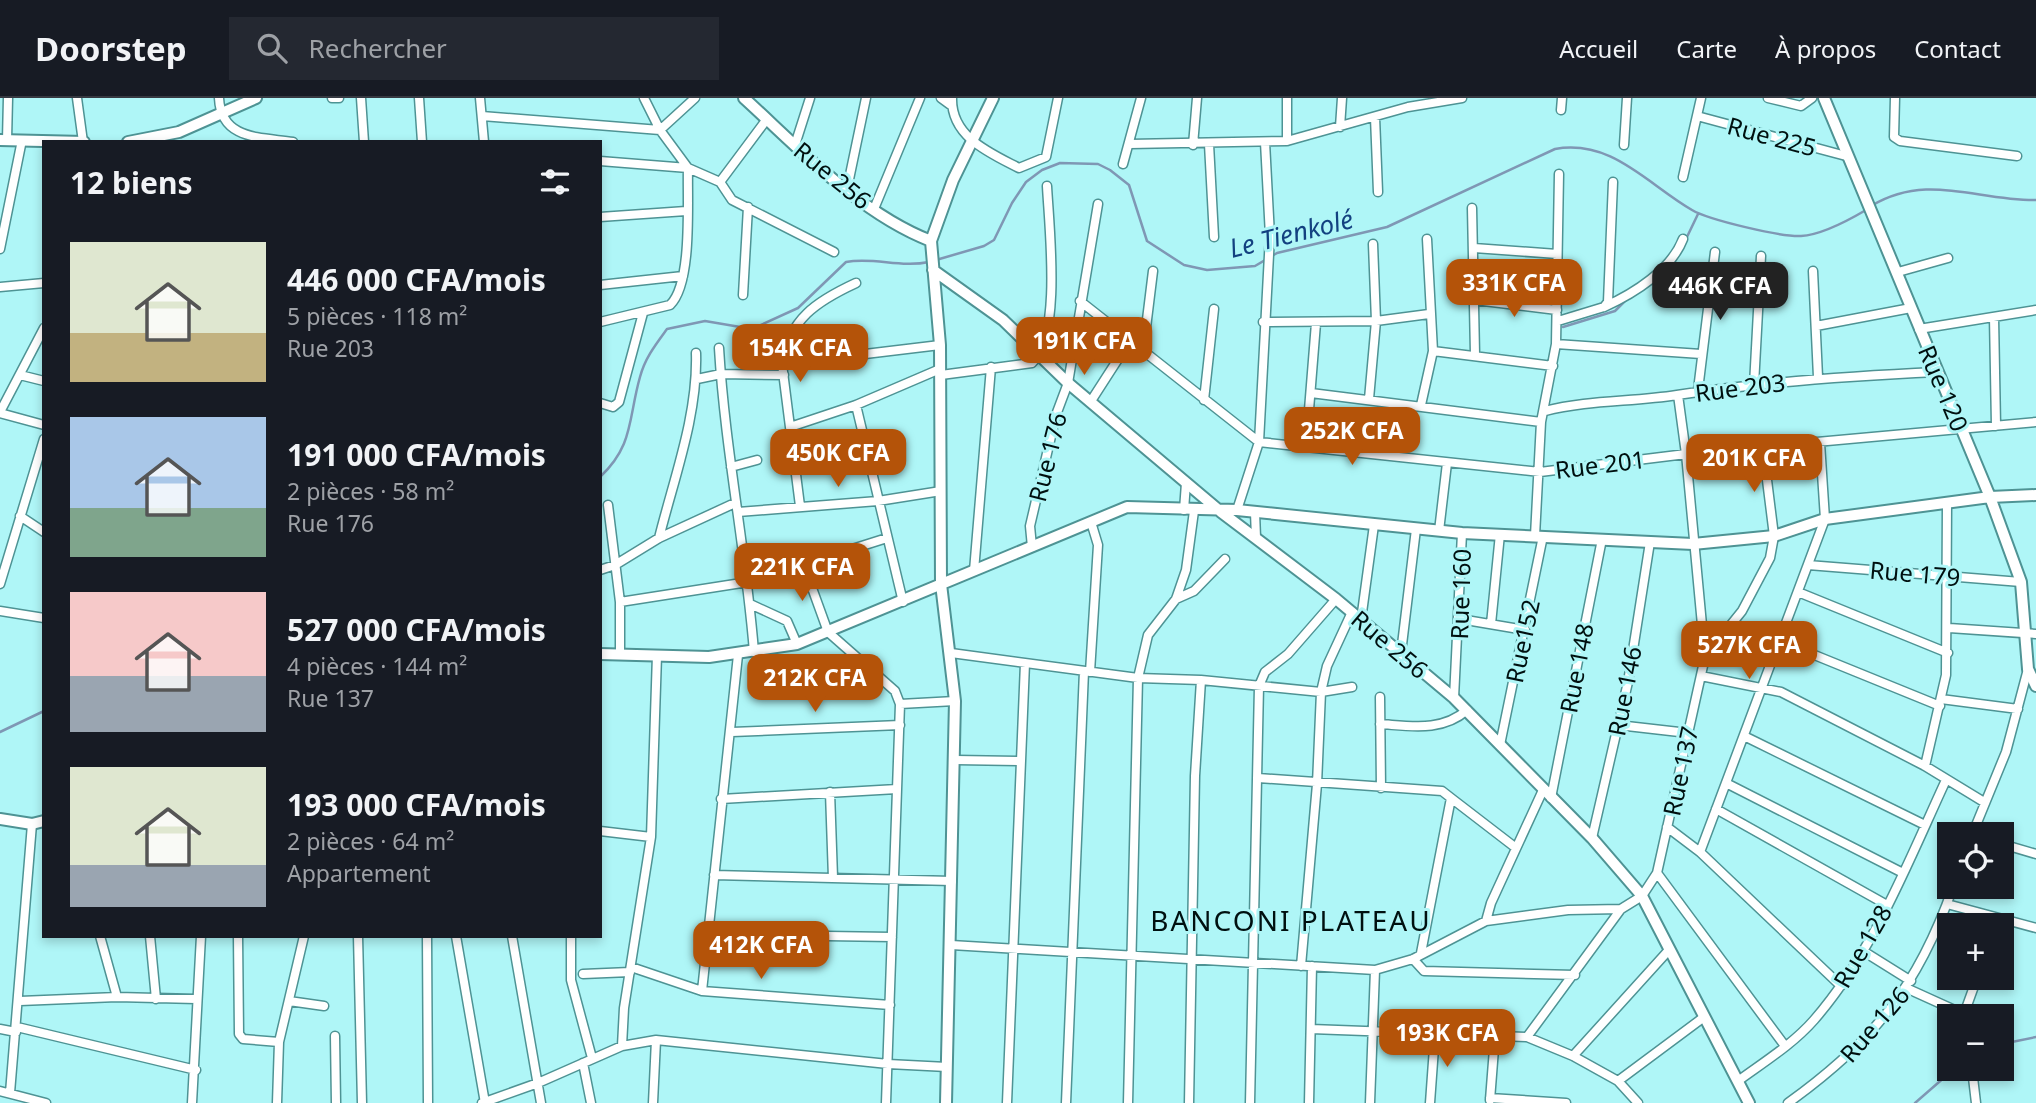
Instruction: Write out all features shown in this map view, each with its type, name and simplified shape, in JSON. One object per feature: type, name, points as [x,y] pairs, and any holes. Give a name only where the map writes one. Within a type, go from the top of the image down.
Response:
[{"type":"street","points":[[8,98],[3,140],[42,141]]},
{"type":"street","points":[[77,98],[83,140]]},
{"type":"street","points":[[219,98],[220,114],[230,127],[247,139]]},
{"type":"street","points":[[148,140],[179,137],[256,98]]},
{"type":"street","points":[[332,98],[339,98]]},
{"type":"street","points":[[361,98],[364,140]]},
{"type":"street","points":[[419,98],[422,140]]},
{"type":"street","points":[[480,98],[484,140]]},
{"type":"street","points":[[602,322],[670,305],[676,299],[683,276],[688,168],[660,130],[644,98]]},
{"type":"street","points":[[482,116],[660,130],[695,98]]},
{"type":"street","name":"Rue 256","points":[[744,98],[847,189],[902,230],[931,241]]},
{"type":"street","points":[[795,145],[810,98]]},
{"type":"street","points":[[847,189],[866,98]]},
{"type":"street","points":[[874,209],[920,98]]},
{"type":"street","points":[[941,98],[952,102],[971,143],[1019,168],[1046,157],[1058,98]]},
{"type":"street","points":[[946,1103],[956,760],[955,701],[942,584],[940,345],[931,241],[953,180],[993,98]]},
{"type":"street","points":[[1123,164],[1140,98]]},
{"type":"street","points":[[1193,145],[1197,98]]},
{"type":"street","points":[[1287,98],[1287,141]]},
{"type":"street","points":[[1340,127],[1342,98]]},
{"type":"street","points":[[1130,144],[1193,145],[1287,141],[1375,117],[1408,103],[1462,98]]},
{"type":"street","points":[[1560,110],[1562,98]]},
{"type":"street","points":[[1624,145],[1627,98]]},
{"type":"street","points":[[1683,177],[1701,98]]},
{"type":"street","points":[[1768,98],[1801,106],[1812,98]]},
{"type":"street","name":"Rue 120","points":[[1824,98],[1990,497],[2021,582],[2031,634],[2028,669],[2036,686]]},
{"type":"street","points":[[1895,98],[1893,131],[1894,137],[1900,141],[2017,156]]},
{"type":"street","name":"Rue 225","points":[[1697,116],[1846,156]]},
{"type":"street","points":[[1375,117],[1378,192]]},
{"type":"street","points":[[720,182],[767,120]]},
{"type":"street","points":[[0,249],[22,140]]},
{"type":"street","points":[[1237,510],[1259,442],[1270,236],[1265,142]]},
{"type":"street","points":[[1209,144],[1214,237]]},
{"type":"street","points":[[602,161],[688,168],[720,182],[732,200],[834,251]]},
{"type":"street","name":"Rue152","points":[[1500,745],[1525,630],[1539,536],[1541,422],[1553,366],[1558,321],[1559,174]]},
{"type":"street","points":[[1604,307],[1610,297],[1613,182]]},
{"type":"street","points":[[790,427],[940,372],[1032,363],[1040,356],[1048,323],[1047,186]]},
{"type":"street","name":"Rue 176","points":[[1032,547],[1030,526],[1056,415],[1068,383],[1098,204]]},
{"type":"street","points":[[743,295],[748,207]]},
{"type":"street","points":[[1472,208],[1475,354]]},
{"type":"street","points":[[602,217],[686,211]]},
{"type":"street","points":[[1421,405],[1433,351],[1427,239]]},
{"type":"street","points":[[1558,321],[1604,307],[1649,280],[1678,252],[1683,239]]},
{"type":"street","points":[[1369,399],[1376,320],[1373,244]]},
{"type":"street","points":[[1474,248],[1557,254]]},
{"type":"street","points":[[1698,390],[1715,251]]},
{"type":"street","points":[[1754,385],[1761,256]]},
{"type":"street","points":[[1898,272],[1948,258]]},
{"type":"street","name":"Rue 256","points":[[933,270],[1003,320],[1068,383],[1186,483],[1356,615],[1467,710],[1592,838],[1642,896],[1668,951],[1749,1103]]},
{"type":"street","points":[[1143,352],[1153,271]]},
{"type":"street","points":[[1813,271],[1818,377]]},
{"type":"street","points":[[602,285],[683,276]]},
{"type":"street","points":[[0,287],[42,283]]},
{"type":"street","points":[[800,506],[782,364],[786,341],[806,312],[834,293],[856,283]]},
{"type":"street","points":[[1475,300],[1557,310]]},
{"type":"street","points":[[1080,301],[1259,442]]},
{"type":"street","points":[[1816,326],[1911,308]]},
{"type":"street","points":[[1204,401],[1214,309]]},
{"type":"street","points":[[1919,329],[2036,310]]},
{"type":"street","points":[[602,404],[613,407],[619,402],[643,313]]},
{"type":"street","points":[[1264,322],[1316,323],[1429,314]]},
{"type":"street","points":[[1994,317],[1996,426]]},
{"type":"street","points":[[1306,447],[1316,323]]},
{"type":"street","points":[[42,332],[0,413],[42,424]]},
{"type":"street","points":[[1091,401],[1129,342]]},
{"type":"street","points":[[1556,344],[1701,354]]},
{"type":"street","points":[[782,364],[940,345]]},
{"type":"street","points":[[719,348],[754,652]]},
{"type":"street","points":[[1433,351],[1475,354],[1553,366]]},
{"type":"street","points":[[659,538],[697,379],[696,353]]},
{"type":"street","points":[[974,571],[991,367]]},
{"type":"street","name":"Rue 203","points":[[1545,411],[1573,404],[1678,395],[1698,390],[1818,377],[1937,372]]},
{"type":"street","points":[[697,379],[721,374],[784,375]]},
{"type":"street","points":[[20,375],[42,380]]},
{"type":"street","points":[[1311,393],[1541,422]]},
{"type":"street","points":[[1678,395],[1705,657]]},
{"type":"street","points":[[856,405],[903,602]]},
{"type":"street","name":"Rue 201","points":[[1259,442],[1540,472],[1686,454],[2036,422]]},
{"type":"street","points":[[1700,852],[1825,519],[1819,443]]},
{"type":"street","points":[[1763,448],[1774,536]]},
{"type":"street","points":[[731,467],[757,460]]},
{"type":"street","points":[[1439,531],[1447,463]]},
{"type":"street","points":[[0,584],[20,516],[40,467]]},
{"type":"street","points":[[1128,1103],[1138,678],[1148,635],[1176,599],[1190,551],[1186,483]]},
{"type":"street","points":[[602,569],[615,565],[659,538],[736,507],[878,501],[942,491]]},
{"type":"street","points":[[602,654],[738,655],[797,645],[1127,507],[1221,512],[1237,510],[1462,533],[1693,544],[1774,536],[1825,519],[1990,497],[2036,495]]},
{"type":"street","points":[[1925,766],[1941,702],[1948,653],[1948,504]]},
{"type":"street","points":[[608,505],[620,602],[620,654]]},
{"type":"street","points":[[1255,512],[1256,538]]},
{"type":"street","points":[[20,516],[42,531]]},
{"type":"street","points":[[1066,1103],[1087,671],[1098,545],[1091,522]]},
{"type":"street","points":[[1301,965],[1317,784],[1321,692],[1327,666],[1356,615],[1374,525]]},
{"type":"street","points":[[1401,653],[1416,529]]},
{"type":"street","name":"Rue 160","points":[[1454,698],[1460,619],[1462,533]]},
{"type":"street","points":[[1491,624],[1500,534]]},
{"type":"street","name":"Rue 137","points":[[1642,896],[1657,873],[1705,657],[1742,611],[1770,558],[1774,536]]},
{"type":"street","points":[[620,602],[748,582],[887,538]]},
{"type":"street","name":"Rue 148","points":[[1486,921],[1490,903],[1516,848],[1547,794],[1602,539]]},
{"type":"street","name":"Rue 146","points":[[1592,838],[1628,682],[1650,542]]},
{"type":"street","points":[[1176,599],[1194,591],[1225,559]]},
{"type":"street","points":[[803,563],[828,632],[895,691],[900,705],[886,1103]]},
{"type":"street","name":"Rue 179","points":[[1808,565],[2021,582]]},
{"type":"street","points":[[1798,592],[1948,653]]},
{"type":"street","points":[[1250,1103],[1259,686],[1265,672],[1288,654],[1336,599]]},
{"type":"street","points":[[750,604],[787,621],[797,645]]},
{"type":"street","points":[[0,611],[42,618]]},
{"type":"street","points":[[1460,619],[1525,630]]},
{"type":"street","points":[[1949,628],[2031,634]]},
{"type":"street","points":[[1780,641],[1941,702],[2018,709]]},
{"type":"street","points":[[951,653],[1138,678],[1200,680],[1321,692],[1352,687]]},
{"type":"street","points":[[622,1046],[630,970],[651,836],[657,655]]},
{"type":"street","points":[[702,991],[721,799],[732,732],[738,655]]},
{"type":"street","points":[[1007,1103],[1025,663]]},
{"type":"street","points":[[1977,822],[2006,752],[2028,669]]},
{"type":"street","points":[[1700,676],[1781,692],[1925,766],[1984,802]]},
{"type":"street","points":[[1189,1103],[1200,680]]},
{"type":"street","points":[[1380,697],[1381,788]]},
{"type":"street","points":[[900,705],[955,701]]},
{"type":"street","points":[[1380,724],[1424,726],[1454,722],[1467,710]]},
{"type":"street","points":[[1618,724],[1688,733]]},
{"type":"street","points":[[732,732],[900,725]]},
{"type":"street","points":[[1744,736],[1925,825]]},
{"type":"street","points":[[956,760],[1020,761]]},
{"type":"street","points":[[1258,778],[1442,791],[1516,848]]},
{"type":"street","name":"Rue 128","points":[[1738,1081],[1786,1046],[1812,1021],[1841,986],[1887,905],[1946,780]]},
{"type":"street","points":[[1726,783],[1903,873]]},
{"type":"street","points":[[721,799],[897,789]]},
{"type":"street","points":[[830,792],[833,878]]},
{"type":"street","points":[[1421,953],[1451,798]]},
{"type":"street","points":[[1716,809],[1887,905]]},
{"type":"street","points":[[0,818],[38,822],[10,1093]]},
{"type":"street","points":[[1667,827],[1700,852],[1841,986]]},
{"type":"street","points":[[602,831],[651,836]]},
{"type":"street","points":[[2014,848],[2036,854]]},
{"type":"street","points":[[1657,873],[1786,1046]]},
{"type":"street","points":[[714,875],[952,881]]},
{"type":"street","points":[[1527,1037],[1575,975],[1620,909],[1642,896]]},
{"type":"street","name":"Rue 126","points":[[1788,1103],[1828,1074],[1862,1044],[1909,984],[1949,899]]},
{"type":"street","points":[[1947,904],[1972,913]]},
{"type":"street","points":[[951,945],[1375,970],[1413,959],[1486,921],[1568,910],[1620,909]]},
{"type":"street","points":[[2014,925],[2036,928]]},
{"type":"street","points":[[706,934],[892,937]]},
{"type":"street","points":[[101,938],[117,997]]},
{"type":"street","points":[[150,938],[156,999]]},
{"type":"street","points":[[192,1103],[196,1070],[196,999],[201,938]]},
{"type":"street","points":[[237,938],[239,1034],[243,1038],[279,1042]]},
{"type":"street","points":[[276,1103],[279,1042],[304,938]]},
{"type":"street","points":[[358,938],[362,1103]]},
{"type":"street","points":[[427,938],[428,1103]]},
{"type":"street","points":[[456,938],[484,1103],[538,1083],[622,1046],[656,1040],[888,1065],[947,1067]]},
{"type":"street","points":[[512,938],[541,1103]]},
{"type":"street","points":[[570,938],[571,980],[592,1058]]},
{"type":"street","points":[[1573,1056],[1668,951]]},
{"type":"street","points":[[1863,951],[1909,984],[1946,1004]]},
{"type":"street","points":[[1413,959],[1424,971],[1575,975]]},
{"type":"street","points":[[1309,1103],[1312,966]]},
{"type":"street","points":[[583,974],[630,970],[702,991],[890,1005]]},
{"type":"street","points":[[1370,1103],[1375,970]]},
{"type":"street","points":[[20,1001],[117,997],[196,999]]},
{"type":"street","points":[[289,1001],[324,1006]]},
{"type":"street","points":[[1618,1081],[1704,1017]]},
{"type":"street","points":[[0,1029],[17,1029],[196,1070]]},
{"type":"street","points":[[1311,1030],[1527,1037],[1573,1056],[1618,1081],[1638,1103]]},
{"type":"street","points":[[1430,1103],[1434,1034]]},
{"type":"street","points":[[1495,1036],[1490,1100],[1566,1103]]},
{"type":"street","points":[[335,1037],[336,1103]]},
{"type":"street","points":[[653,1103],[656,1040]]},
{"type":"street","points":[[583,1063],[591,1103]]},
{"type":"street","points":[[1973,1081],[1976,1103]]},
{"type":"street","points":[[0,1091],[46,1103]]},
{"type":"waterway","name":"Le Tienkolé","points":[[936,260],[984,246],[994,240],[1012,203],[1026,182],[1042,170],[1060,163],[1098,164],[1110,170],[1129,185],[1147,241],[1184,265],[1207,270],[1255,266],[1277,253],[1387,227],[1555,149],[1575,148],[1612,157],[1692,210],[1762,231],[1791,236],[1809,235],[1835,226],[1866,210]]},
{"type":"waterway","name":"Le Tienkolé","points":[[1871,206],[1892,196],[1932,189],[2036,200]]},
{"type":"waterway","points":[[1686,239],[1698,214]]},
{"type":"waterway","name":"Le Tienkolé","points":[[602,475],[619,454],[628,431],[642,370],[667,329],[705,321],[752,329],[798,308],[846,262],[929,262]]},
{"type":"waterway","points":[[1563,327],[1615,311],[1626,300]]},
{"type":"waterway","name":"Le Tienkolé","points":[[0,732],[42,712]]},
{"type":"waterway","points":[[2014,1042],[2036,1037]]},
{"type":"waterway","points":[[1915,1103],[1940,1081]]},
{"type":"district","name":"BANCONI PLATEAU","points":[[1291,920]]}]
